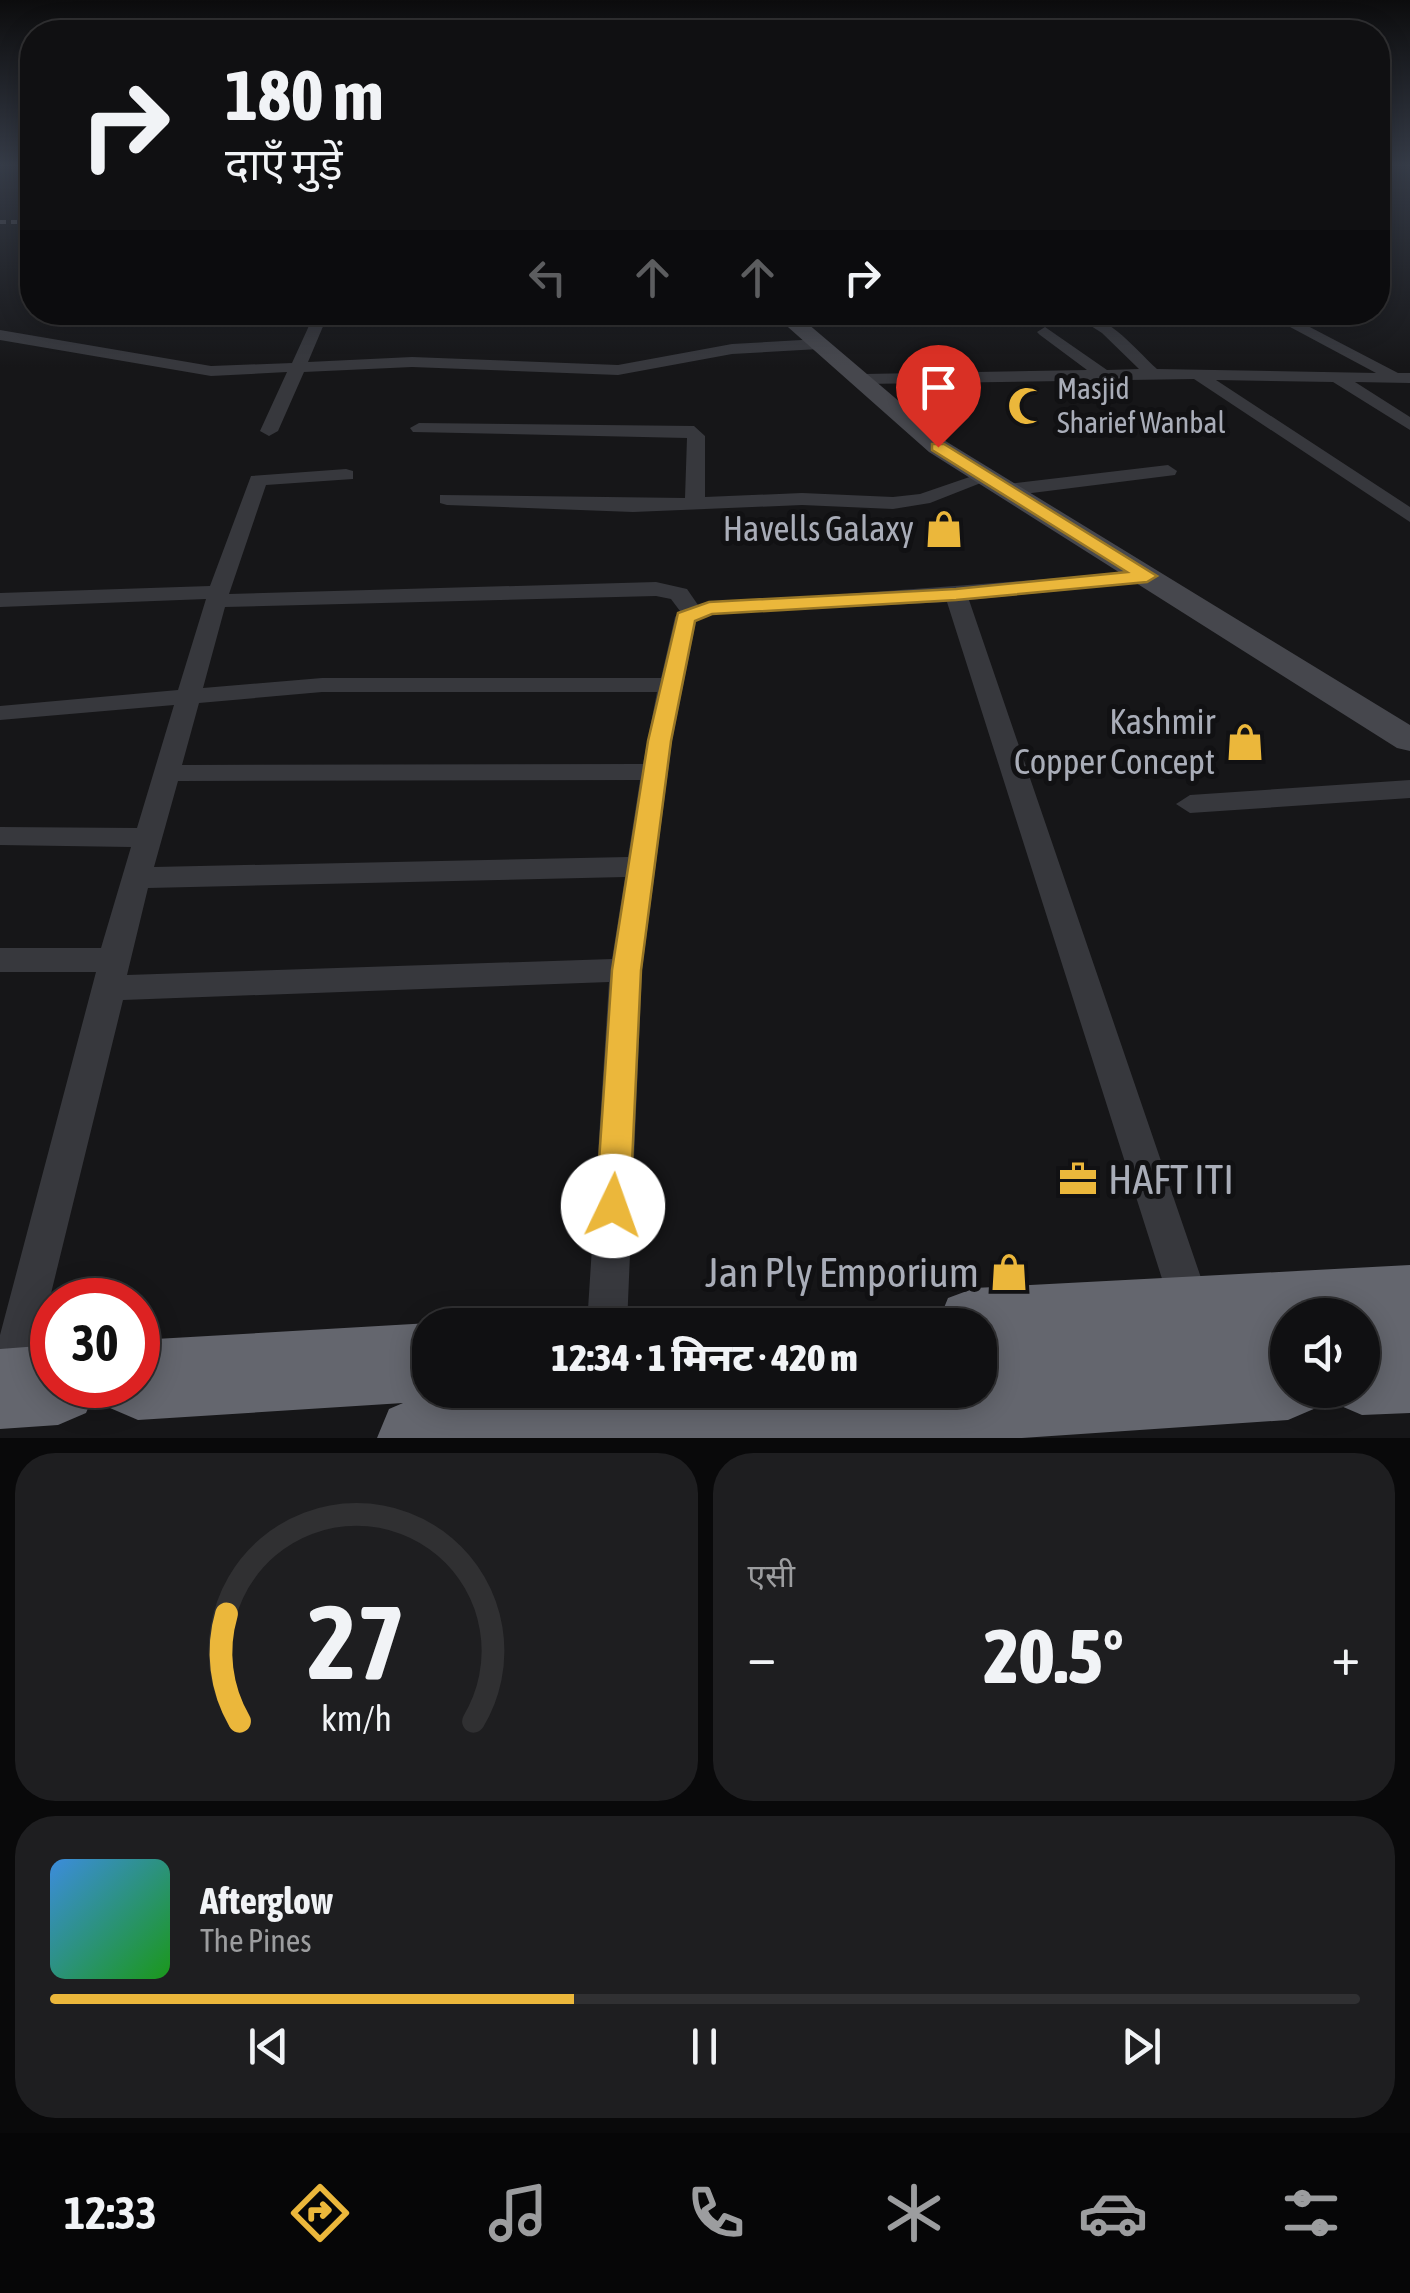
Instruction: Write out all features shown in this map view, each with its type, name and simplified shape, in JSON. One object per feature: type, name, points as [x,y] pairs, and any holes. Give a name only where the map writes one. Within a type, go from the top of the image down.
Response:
[{"type":"highway","points":[[997,1323],[1192,1310],[1410,1302]]},
{"type":"highway","points":[[160,1379],[412,1363]]},
{"type":"highway","points":[[1380,1374],[1410,1373]]},
{"type":"highway","points":[[418,1438],[1270,1381]]},
{"type":"main road","points":[[796,325],[864,379],[938,447],[1410,740]]},
{"type":"street","points":[[269,430],[316,325]]},
{"type":"street","points":[[1098,325],[1153,374]]},
{"type":"street","points":[[1295,325],[1405,378]]},
{"type":"street","points":[[1045,332],[1102,374]]},
{"type":"street","points":[[0,334],[198,370],[412,362],[618,370],[732,348],[819,344]]},
{"type":"street","points":[[864,379],[1102,374],[1405,378]]},
{"type":"street","points":[[1198,375],[1410,516]]},
{"type":"street","points":[[1338,378],[1410,425]]},
{"type":"street","points":[[419,428],[688,430],[696,436],[695,504]]},
{"type":"street","points":[[447,499],[695,504],[802,499],[910,502],[998,483],[1168,471]]},
{"type":"street","points":[[22,1387],[112,974],[218,596],[258,480],[346,475]]},
{"type":"street","points":[[607,1308],[626,970],[639,868],[681,625],[692,612],[1147,576]]},
{"type":"street","points":[[0,600],[656,589],[679,594],[692,612]]},
{"type":"street","points":[[956,594],[1192,1310]]},
{"type":"street","points":[[0,713],[193,693],[322,685],[670,685]]},
{"type":"street","points":[[168,773],[655,772]]},
{"type":"street","points":[[1190,804],[1410,789]]},
{"type":"street","points":[[0,836],[148,838]]},
{"type":"street","points":[[137,878],[639,868]]},
{"type":"street","points":[[0,960],[112,974],[626,970]]},
{"type":"place","name":"Masjid Sharief Wanbal","points":[[1027,406]]},
{"type":"place","name":"Havells Galaxy","points":[[944,529]]},
{"type":"place","name":"Kashmir Copper Concept","points":[[1245,742]]},
{"type":"place","name":"HAFT ITI","points":[[1078,1179]]},
{"type":"place","name":"Jan Ply Emporium","points":[[1009,1272]]},
{"type":"route","points":[[613,1206],[626,970],[660,741],[681,625],[686,618],[692,612],[709,608],[956,594],[1147,576],[938,447]]}]
